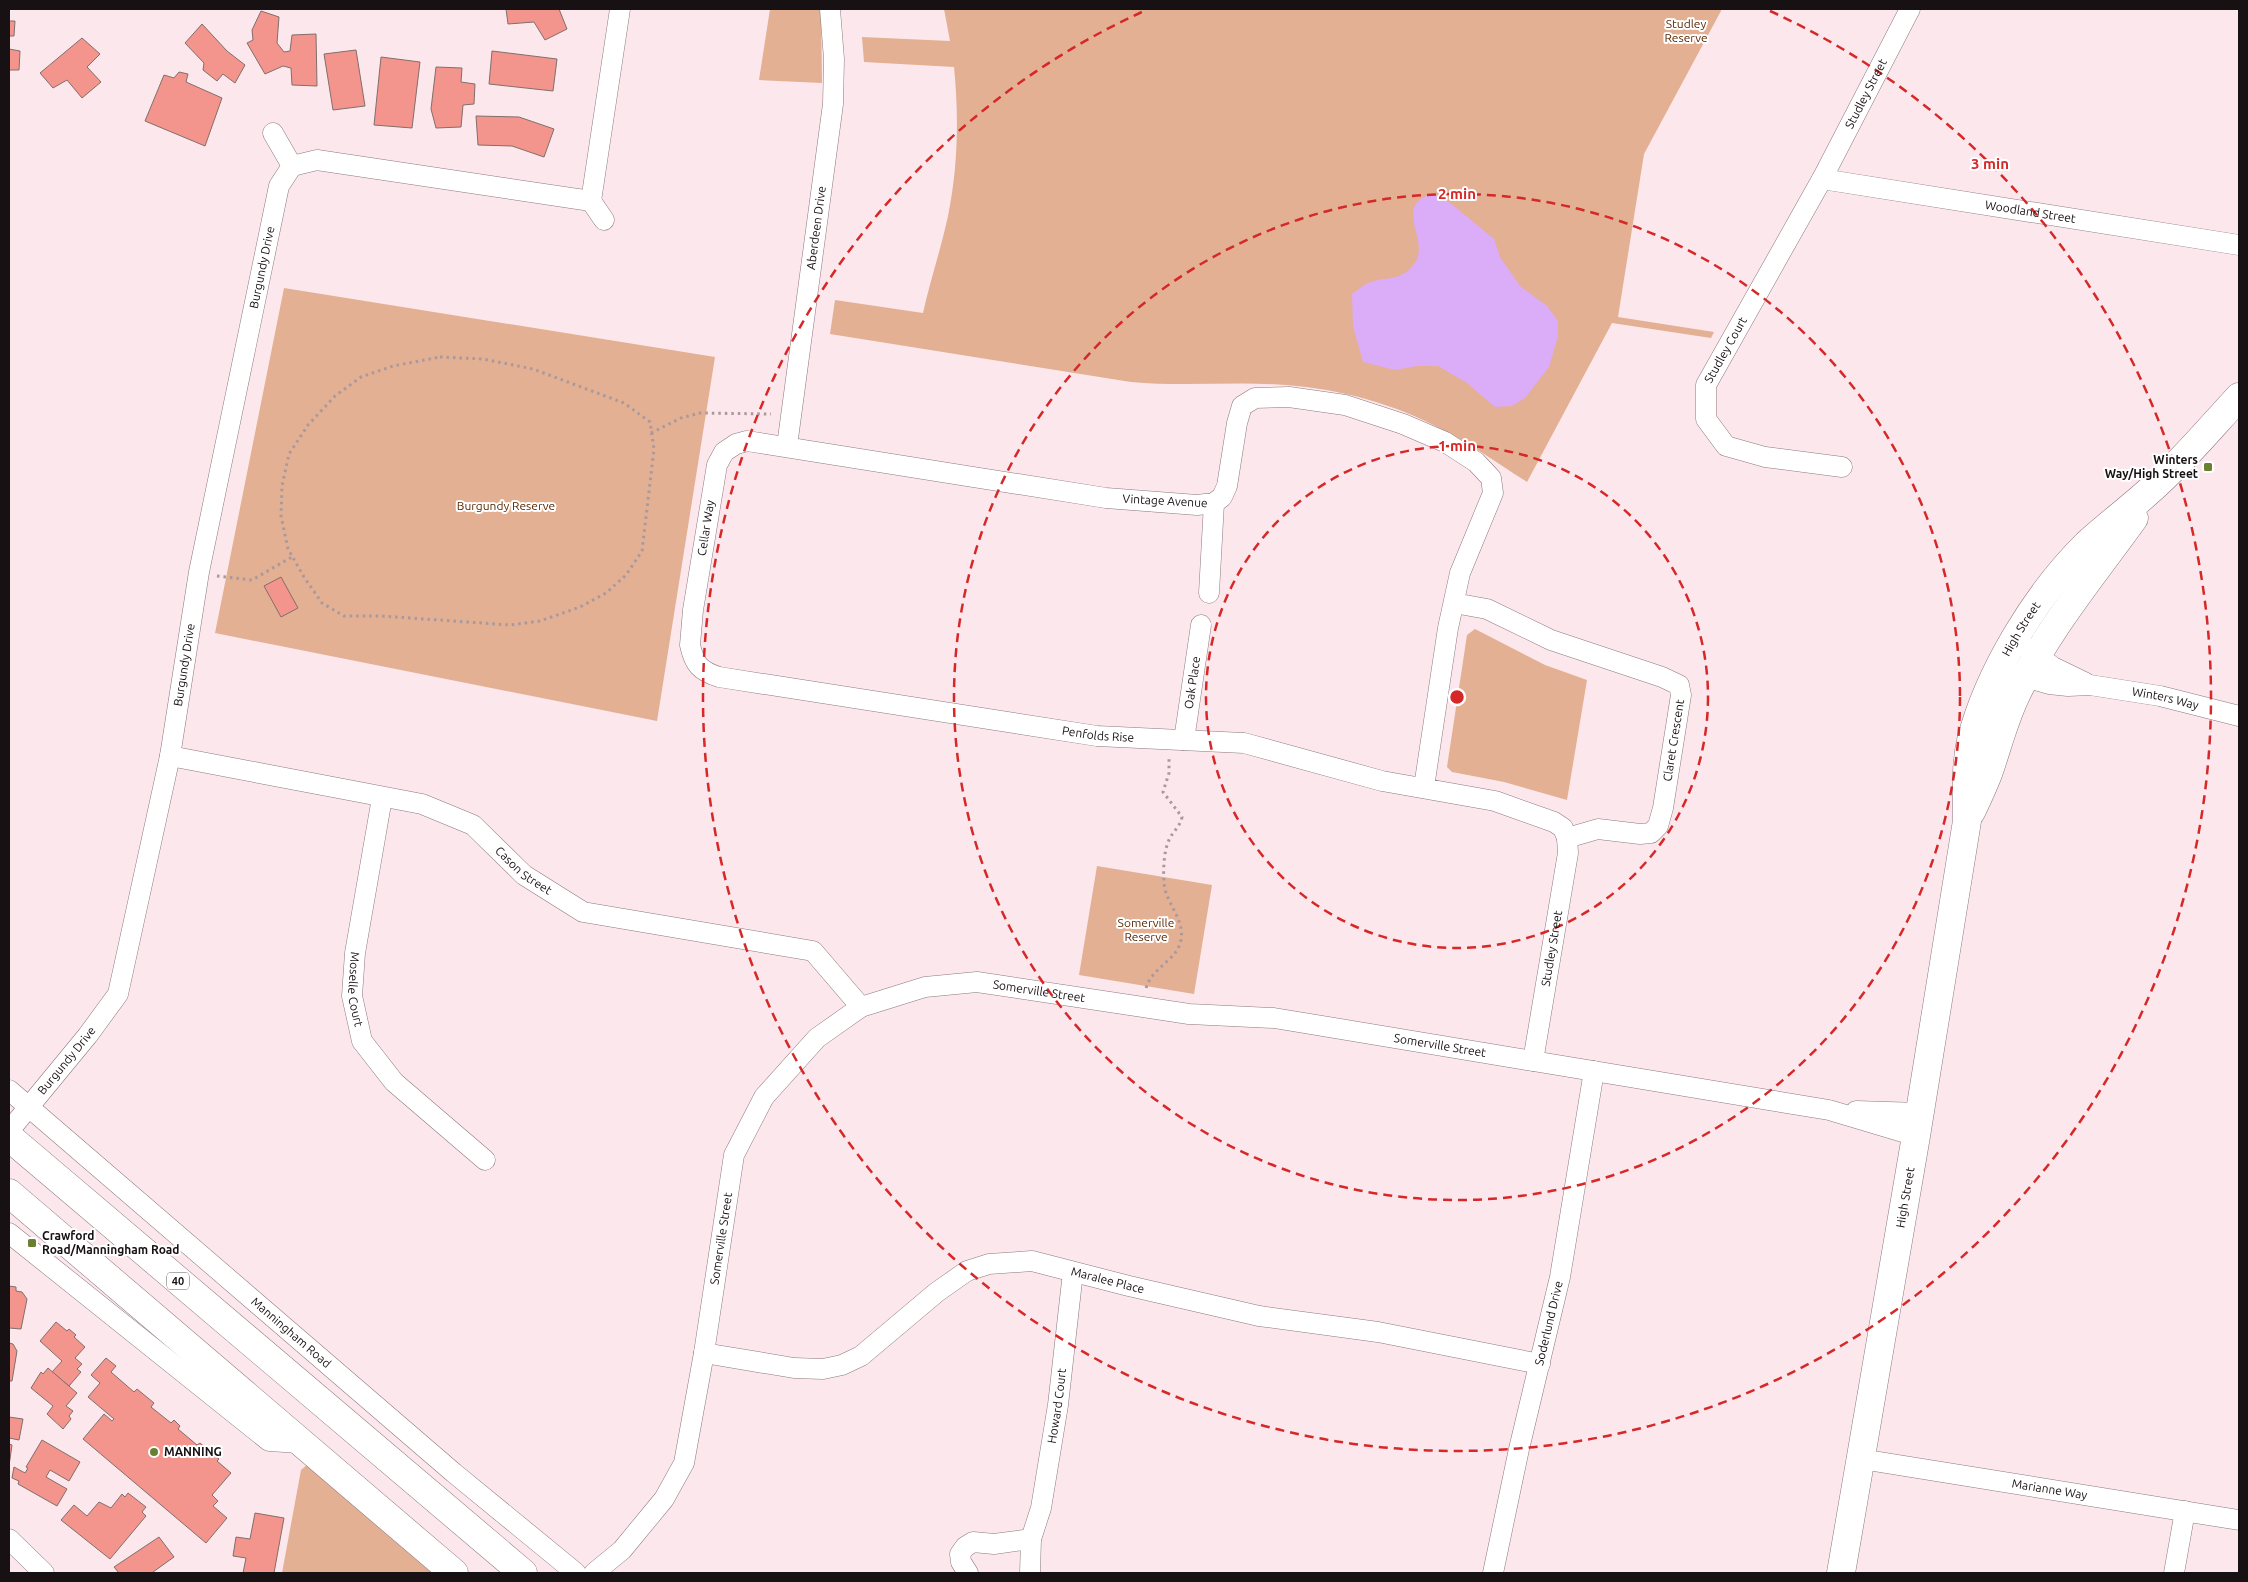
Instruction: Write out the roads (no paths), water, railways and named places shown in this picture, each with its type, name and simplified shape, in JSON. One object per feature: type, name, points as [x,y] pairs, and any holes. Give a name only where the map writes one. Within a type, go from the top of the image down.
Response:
[{"type":"main road","name":"High Street","points":[[1841,1573],[1918,1125],[1967,821],[1967,773],[1971,742],[1984,704],[2015,638],[2037,604],[2061,573],[2087,545],[2160,481],[2239,397]]},
{"type":"main road","name":"High Street","points":[[1967,821],[1989,772],[2000,732],[2032,666],[2074,600],[2160,481]]},
{"type":"main road","name":"40","points":[[9,1137],[523,1573]]},
{"type":"main road","points":[[9,1194],[454,1573]]},
{"type":"street","points":[[604,220],[591,201],[620,9]]},
{"type":"street","name":"Aberdeen Drive","points":[[787,446],[833,104],[834,59],[830,9]]},
{"type":"street","name":"Studley Street","points":[[1822,179],[1910,9]]},
{"type":"street","points":[[272,133],[292,166],[317,160],[591,201]]},
{"type":"street","name":"Burgundy Drive","points":[[9,1132],[118,994],[170,756],[199,572],[279,186],[292,166]]},
{"type":"street","name":"Woodland Street","points":[[1822,179],[2239,246]]},
{"type":"street","name":"Studley Court","points":[[1822,179],[1706,384],[1706,420],[1726,446],[1765,458],[1842,467]]},
{"type":"street","name":"Vintage Avenue","points":[[787,446],[1106,498],[1197,505],[1214,503],[1222,497],[1227,486],[1237,423],[1242,406],[1255,398],[1289,397],[1345,405],[1403,424],[1445,442],[1476,462],[1491,478],[1493,493],[1460,573],[1424,787]]},
{"type":"street","name":"Cellar Way","points":[[699,669],[693,660],[690,645],[695,601],[717,465],[724,452],[736,444],[747,441],[787,446]]},
{"type":"street","points":[[1209,593],[1214,503]]},
{"type":"street","name":"Claret Crescent","points":[[1454,603],[1487,609],[1551,640],[1662,677],[1679,685],[1681,695],[1663,808],[1658,826],[1651,833],[1640,834],[1598,829],[1567,838]]},
{"type":"street","name":"Oak Place","points":[[1178,740],[1201,625]]},
{"type":"street","name":"Winters Way","points":[[2015,638],[2032,666]]},
{"type":"street","name":"Winters Way","points":[[1999,669],[2032,666],[2053,667],[2090,685],[2177,699],[2239,716]]},
{"type":"street","name":"Penfolds Rise","points":[[699,669],[719,677],[1097,736],[1244,743],[1382,781],[1496,801],[1554,822],[1563,828],[1567,838]]},
{"type":"street","name":"Cason Street","points":[[170,756],[382,798],[422,804],[473,825],[524,875],[583,912],[813,951],[861,1007]]},
{"type":"street","name":"Moselle Court","points":[[382,798],[355,954],[352,996],[362,1041],[394,1082],[485,1160]]},
{"type":"street","name":"Studley Street","points":[[1533,1061],[1568,853],[1567,838]]},
{"type":"street","name":"Somerville Street","points":[[594,1573],[622,1550],[664,1499],[684,1463],[704,1353],[734,1155],[764,1097],[817,1038],[861,1007],[925,987],[977,982],[1189,1014],[1274,1018],[1918,1125]]},
{"type":"street","name":"Soderlund Drive","points":[[1493,1573],[1519,1449],[1560,1278],[1594,1071]]},
{"type":"street","name":"Manningham Road","points":[[9,1090],[454,1473],[576,1573]]},
{"type":"street","points":[[9,1233],[270,1441],[301,1443]]},
{"type":"street","name":"Maralee Place","points":[[704,1353],[794,1368],[823,1369],[842,1365],[861,1356],[937,1292],[966,1271],[989,1264],[1032,1262],[1259,1316],[1378,1332],[1540,1364]]},
{"type":"street","name":"Howard Court","points":[[1030,1573],[1031,1539],[1041,1508],[1058,1405],[1073,1272]]},
{"type":"street","name":"Marianne Way","points":[[1861,1459],[2239,1520]]},
{"type":"street","points":[[2174,1573],[2185,1511]]},
{"type":"street","points":[[9,1538],[44,1573]]},
{"type":"street","points":[[968,1573],[961,1562],[960,1554],[965,1547],[973,1542],[994,1544],[1031,1539]]},
{"type":"street","name":"Somerville Street","points":[[614,1573],[622,1550]]},
{"type":"place","name":"Winters Way/High Street","points":[[2208,467]]},
{"type":"place","name":"Crawford Road/Manningham Road","points":[[32,1243]]},
{"type":"place","name":"MANNING","points":[[154,1452]]},
{"type":"park label","name":"Studley Reserve","points":[[1686,31]]},
{"type":"park label","name":"Burgundy Reserve","points":[[506,506]]},
{"type":"park label","name":"Somerville Reserve","points":[[1146,930]]}]
